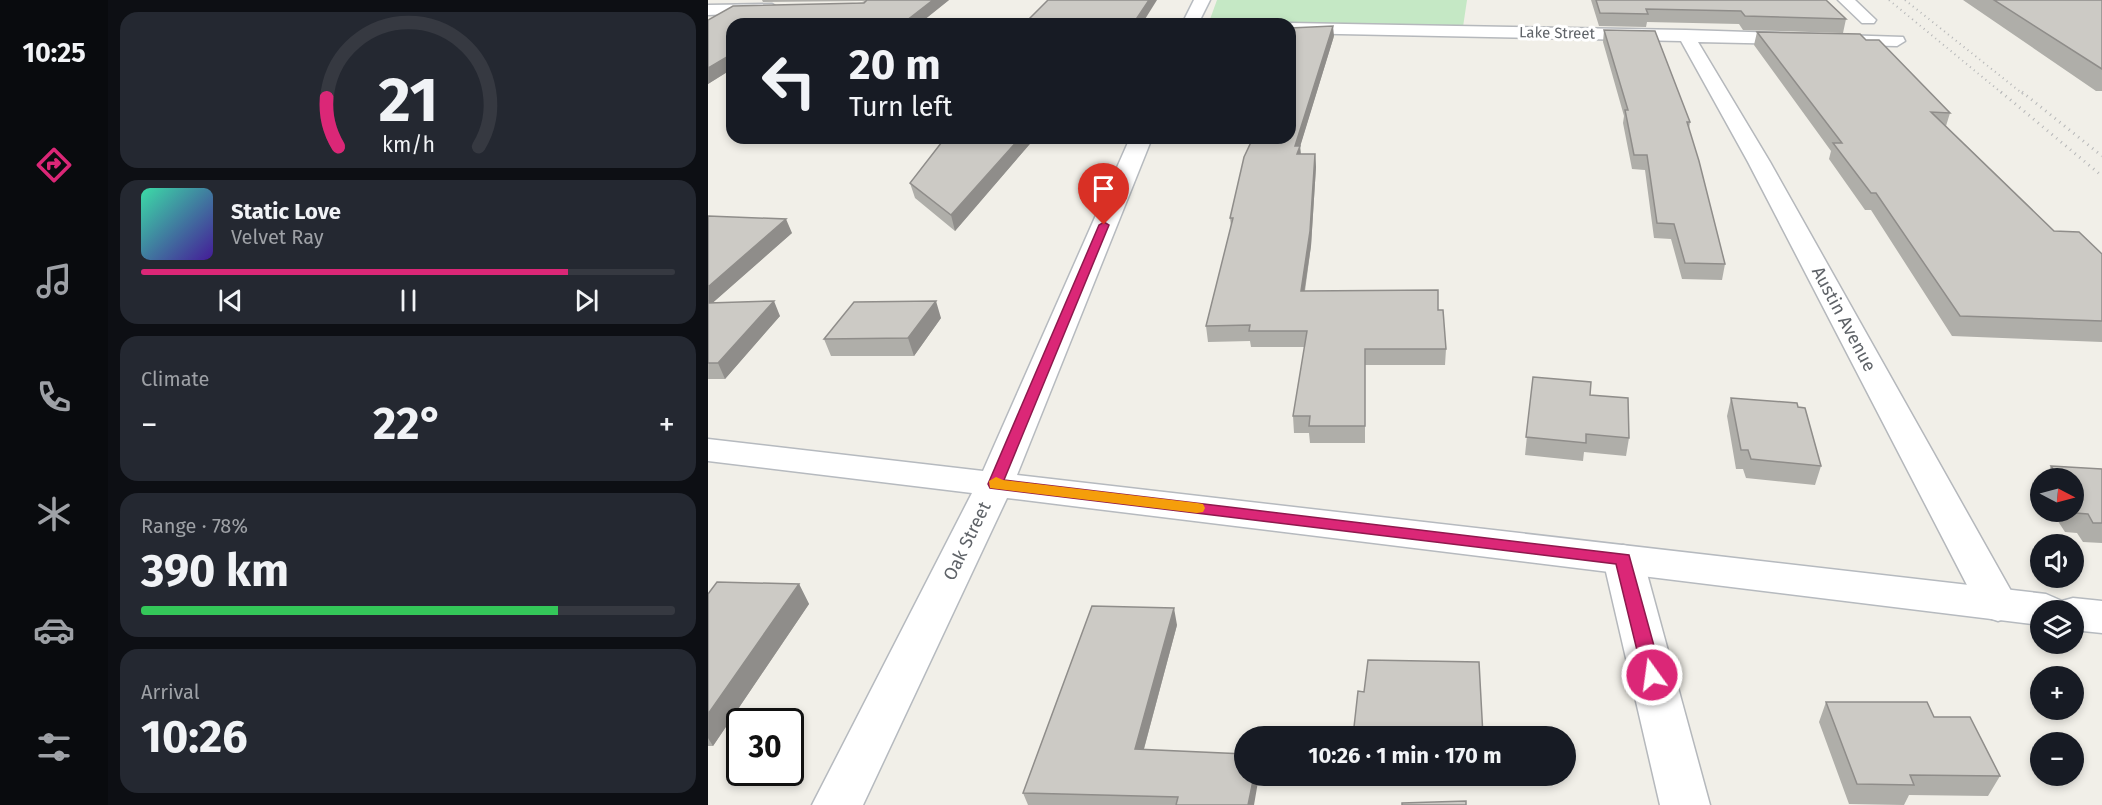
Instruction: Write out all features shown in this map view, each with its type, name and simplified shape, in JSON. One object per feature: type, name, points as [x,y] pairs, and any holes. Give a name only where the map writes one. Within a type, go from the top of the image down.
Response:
[{"type":"street","points":[[1193,18],[1202,0]]},
{"type":"street","points":[[1846,0],[1868,20]]},
{"type":"street","points":[[708,10],[791,9]]},
{"type":"street","name":"Lake Street","points":[[1296,28],[1897,41]]},
{"type":"street","name":"Austin Avenue","points":[[1686,35],[1759,162],[1998,604]]},
{"type":"street","name":"Oak Street","points":[[837,805],[995,484],[1138,144]]},
{"type":"street","points":[[708,450],[2030,608]]},
{"type":"street","points":[[1623,559],[1685,805]]},
{"type":"street","points":[[2084,615],[2102,617]]},
{"type":"green space","points":[[1217,0],[1467,0],[1463,27],[1296,24],[1296,18],[1210,18]]},
{"type":"building","points":[[867,0],[933,0],[910,18],[726,18],[726,58],[708,68],[708,20],[733,6],[864,3]]},
{"type":"building","points":[[1048,0],[1149,0],[1137,18],[1030,18]]},
{"type":"building","points":[[1596,0],[1826,0],[1846,19],[1745,16],[1741,11],[1646,9],[1648,14],[1600,13]]},
{"type":"building","points":[[1994,0],[2102,0],[2102,69]]},
{"type":"building","points":[[1333,26],[1296,143],[1296,28]]},
{"type":"building","points":[[1604,30],[1655,31],[1690,122],[1687,122],[1725,264],[1685,263],[1674,224],[1657,223],[1647,155],[1634,155],[1625,110],[1628,110]]},
{"type":"building","points":[[1757,32],[1860,34],[1866,40],[1879,40],[1950,113],[1931,112],[2054,231],[2079,232],[2102,254],[2102,321],[1960,316],[1876,193],[1871,193],[1833,143],[1842,143]]},
{"type":"building","points":[[940,144],[1015,144],[951,215],[910,183]]},
{"type":"building","points":[[1250,144],[1296,144],[1295,146],[1300,146],[1297,154],[1315,154],[1310,231],[1301,291],[1438,290],[1438,310],[1443,310],[1446,349],[1365,349],[1365,426],[1309,426],[1310,416],[1293,416],[1307,331],[1249,331],[1250,325],[1206,326],[1233,218],[1230,218],[1244,157]]},
{"type":"building","points":[[708,216],[786,219],[708,287]]},
{"type":"building","points":[[774,301],[718,363],[708,363],[708,303]]},
{"type":"building","points":[[936,301],[908,338],[824,339],[854,302]]},
{"type":"building","points":[[1533,377],[1591,382],[1590,395],[1628,398],[1629,438],[1586,434],[1586,443],[1526,437]]},
{"type":"building","points":[[1731,398],[1797,403],[1798,407],[1805,408],[1821,466],[1751,459],[1748,450],[1741,450]]},
{"type":"building","points":[[2051,466],[2102,469],[2102,523],[2093,523],[2088,514],[2084,514],[2084,468],[2052,468]]},
{"type":"building","points":[[717,582],[799,584],[708,714],[708,594]]},
{"type":"building","points":[[1092,606],[1174,608],[1135,749],[1234,754],[1234,786],[1252,786],[1248,805],[1176,805],[1178,797],[1023,793]]},
{"type":"building","points":[[1368,660],[1479,662],[1482,726],[1354,726],[1358,691],[1364,692]]},
{"type":"building","points":[[1826,702],[1927,702],[1934,717],[1970,717],[2000,776],[1910,775],[1914,785],[1857,784]]},
{"type":"building","points":[[1466,801],[1466,805],[1402,805],[1402,803]]},
{"type":"railway","points":[[1889,0],[2003,94]]},
{"type":"railway","points":[[1905,0],[2023,94]]},
{"type":"railway","points":[[2001,92],[2102,176]]},
{"type":"railway","points":[[2022,92],[2102,156]]},
{"type":"slow traffic","points":[[996,481],[995,484],[1197,508]]},
{"type":"route","points":[[1104,225],[995,484],[1623,559],[1652,675]]}]
